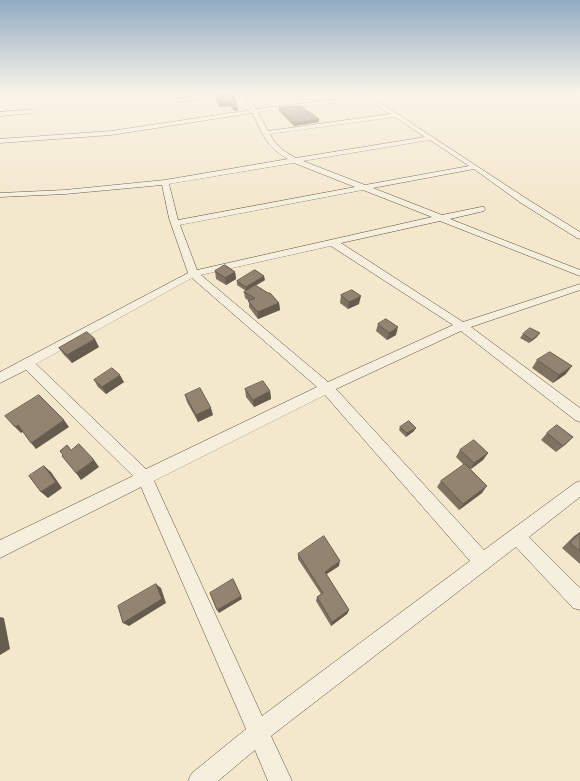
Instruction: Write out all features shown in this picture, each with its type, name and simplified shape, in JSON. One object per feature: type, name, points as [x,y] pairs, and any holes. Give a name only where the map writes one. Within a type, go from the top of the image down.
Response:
[{"type":"street","points":[[0,141],[128,130]]},
{"type":"street","points":[[264,130],[272,145],[278,151],[294,160],[580,273]]},
{"type":"street","points":[[266,134],[290,130]]},
{"type":"street","points":[[419,130],[524,201],[580,236]]},
{"type":"street","points":[[0,195],[65,192],[165,182],[430,138]]},
{"type":"street","points":[[174,223],[475,167]]},
{"type":"street","points":[[165,182],[174,223],[193,274],[327,388],[483,562]]},
{"type":"street","points":[[0,378],[193,274],[481,209]]},
{"type":"street","points":[[332,242],[462,326],[580,416]]},
{"type":"street","points":[[0,549],[327,388],[462,326],[580,287]]},
{"type":"street","points":[[27,363],[145,478],[280,781]]},
{"type":"street","points":[[200,781],[259,732],[580,488]]},
{"type":"street","points":[[517,536],[580,601]]},
{"type":"building","points":[[225,265],[235,272],[225,278],[215,271]]},
{"type":"building","points":[[255,270],[264,276],[246,287],[237,281]]},
{"type":"building","points":[[255,285],[270,293],[279,303],[258,312],[248,301],[255,298],[244,292]]},
{"type":"building","points":[[352,290],[361,296],[349,302],[341,295]]},
{"type":"building","points":[[386,319],[398,327],[389,333],[378,324]]},
{"type":"building","points":[[530,328],[540,333],[532,340],[523,334]]},
{"type":"building","points":[[87,332],[95,339],[67,355],[59,348]]},
{"type":"building","points":[[550,352],[572,366],[559,375],[537,360]]},
{"type":"building","points":[[112,368],[120,375],[102,387],[94,380]]},
{"type":"building","points":[[263,381],[270,391],[253,400],[245,389]]},
{"type":"building","points":[[200,388],[211,408],[196,415],[185,395]]},
{"type":"building","points":[[39,395],[64,420],[31,443],[18,425],[15,427],[5,416]]},
{"type":"building","points":[[409,421],[416,428],[407,433],[400,427]]},
{"type":"building","points":[[557,425],[573,437],[563,446],[547,433]]},
{"type":"building","points":[[474,440],[488,453],[474,463],[460,450]]},
{"type":"building","points":[[79,444],[94,460],[76,473],[62,456],[63,455],[60,451],[67,445],[71,450]]},
{"type":"building","points":[[465,464],[487,486],[463,504],[441,481]]},
{"type":"building","points":[[44,466],[56,482],[41,492],[29,476]]},
{"type":"building","points":[[580,533],[580,551],[570,543]]},
{"type":"building","points":[[324,536],[340,561],[325,572],[349,610],[332,622],[317,597],[323,593],[298,554]]},
{"type":"building","points":[[233,579],[241,596],[217,610],[210,593]]},
{"type":"building","points":[[156,584],[162,599],[123,623],[118,606]]}]
